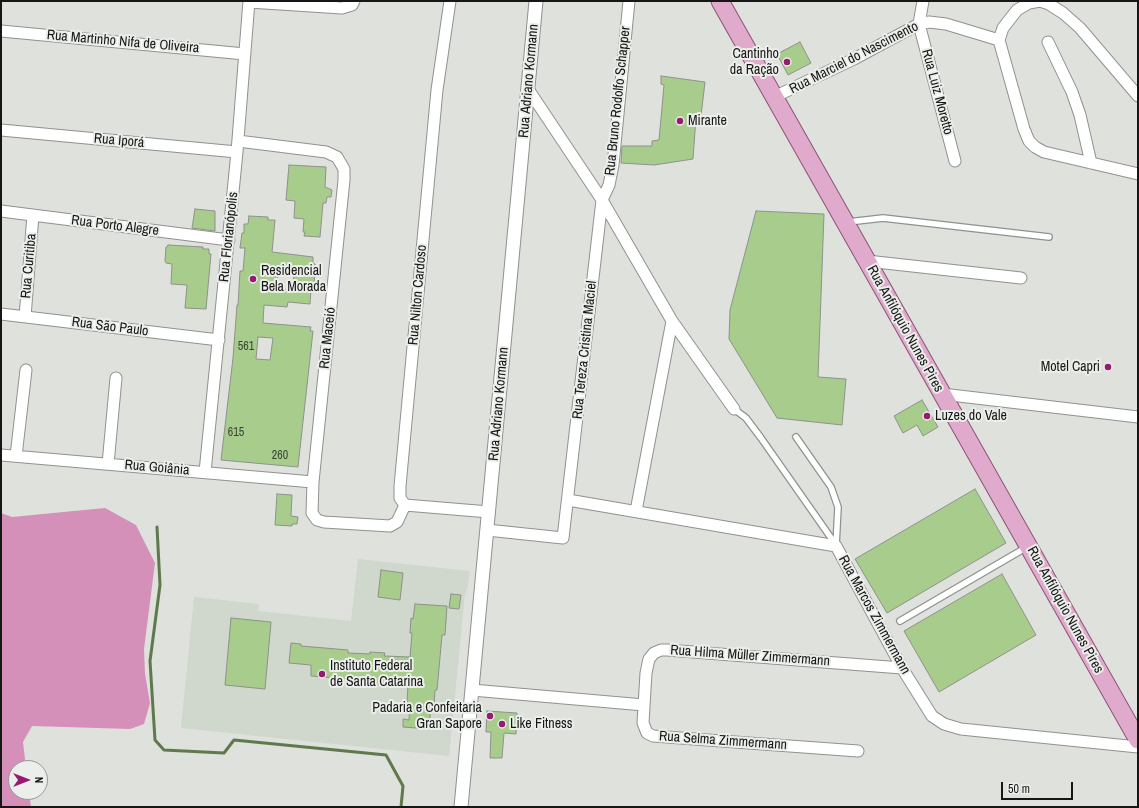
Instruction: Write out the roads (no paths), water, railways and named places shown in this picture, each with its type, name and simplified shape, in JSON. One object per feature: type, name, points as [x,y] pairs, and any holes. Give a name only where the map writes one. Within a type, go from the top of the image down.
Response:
[{"type":"main road","name":"Rua Anfilóquio Nunes Pires","points":[[720,1],[1138,740]]},
{"type":"street","points":[[249,2],[342,8],[352,5],[354,1]]},
{"type":"street","name":"Rua Nilton Cardoso","points":[[405,505],[400,498],[400,486],[437,90],[450,1]]},
{"type":"street","name":"Rua Adriano Kormann","points":[[461,807],[536,1]]},
{"type":"street","name":"Rua Bruno Rodolfo Schapper","points":[[602,200],[609,185],[613,165],[629,1]]},
{"type":"street","points":[[919,24],[923,1]]},
{"type":"street","name":"Rua Florianópolis","points":[[205,472],[229,240],[249,2]]},
{"type":"street","points":[[1138,96],[1080,28],[1063,13],[1049,4],[1040,2],[1029,3],[1017,10],[1003,28],[999,40],[1029,141],[1035,148],[1044,152],[1138,174]]},
{"type":"street","name":"Rua Marciel do Nascimento","points":[[774,97],[854,59],[919,24],[929,22],[946,24],[999,40]]},
{"type":"street","name":"Rua Luiz Moretto","points":[[919,24],[956,160]]},
{"type":"street","name":"Rua Martinho Nifa de Oliveira","points":[[1,31],[245,54]]},
{"type":"street","points":[[1048,42],[1076,104],[1091,163]]},
{"type":"street","points":[[528,89],[602,200],[672,321],[734,409]]},
{"type":"street","name":"Rua Iporá","points":[[1,130],[237,152]]},
{"type":"street","name":"Rua Maceió","points":[[238,141],[326,152],[337,157],[344,169],[311,510],[315,518],[321,521],[390,526],[397,522],[405,505]]},
{"type":"street","name":"Rua Tereza Cristina Maciel","points":[[487,530],[563,538],[602,200]]},
{"type":"street","name":"Rua Porto Alegre","points":[[1,211],[229,240]]},
{"type":"street","name":"Rua Curitiba","points":[[25,317],[33,215]]},
{"type":"street","points":[[867,261],[1021,278]]},
{"type":"street","name":"Rua São Paulo","points":[[1,314],[219,340]]},
{"type":"street","points":[[636,511],[672,321]]},
{"type":"street","points":[[16,456],[26,370]]},
{"type":"street","points":[[108,464],[116,378]]},
{"type":"street","points":[[942,394],[1138,417]]},
{"type":"street","name":"Rua Goiânia","points":[[1,455],[313,482]]},
{"type":"street","name":"Rua Marcos Zimmermann","points":[[568,500],[836,546],[902,668],[932,716],[944,724],[961,729],[986,733],[1138,747]]},
{"type":"street","points":[[405,505],[488,512]]},
{"type":"street","name":"Rua Hilma Müller Zimmermann","points":[[644,705],[649,659],[654,653],[661,650],[902,668]]},
{"type":"street","points":[[472,690],[644,705]]},
{"type":"street","name":"Rua Selma Zimmermann","points":[[644,705],[643,728],[647,733],[653,736],[858,751]]},
{"type":"lane","points":[[846,223],[883,218],[1049,237]]},
{"type":"lane","points":[[734,409],[746,418],[761,438],[836,546]]},
{"type":"lane","points":[[796,437],[831,488],[838,507],[836,546]]},
{"type":"lane","points":[[900,621],[1029,546]]},
{"type":"waterway","points":[[157,527],[160,585],[150,661],[155,740],[164,750],[224,753],[234,740],[386,755],[403,786],[401,807]]},
{"type":"place","name":"Cantinho da Ração","points":[[787,62]]},
{"type":"place","name":"Mirante","points":[[680,121]]},
{"type":"place","name":"Residencial Bela Morada","points":[[253,279]]},
{"type":"place","name":"Motel Capri","points":[[1108,367]]},
{"type":"place","name":"Luzes do Vale","points":[[927,416]]},
{"type":"place","name":"Instituto Federal de Santa Catarina","points":[[322,674]]},
{"type":"place","name":"Padaria e Confeitaria Gran Sapore","points":[[490,716]]},
{"type":"place","name":"Like Fitness","points":[[502,724]]}]
